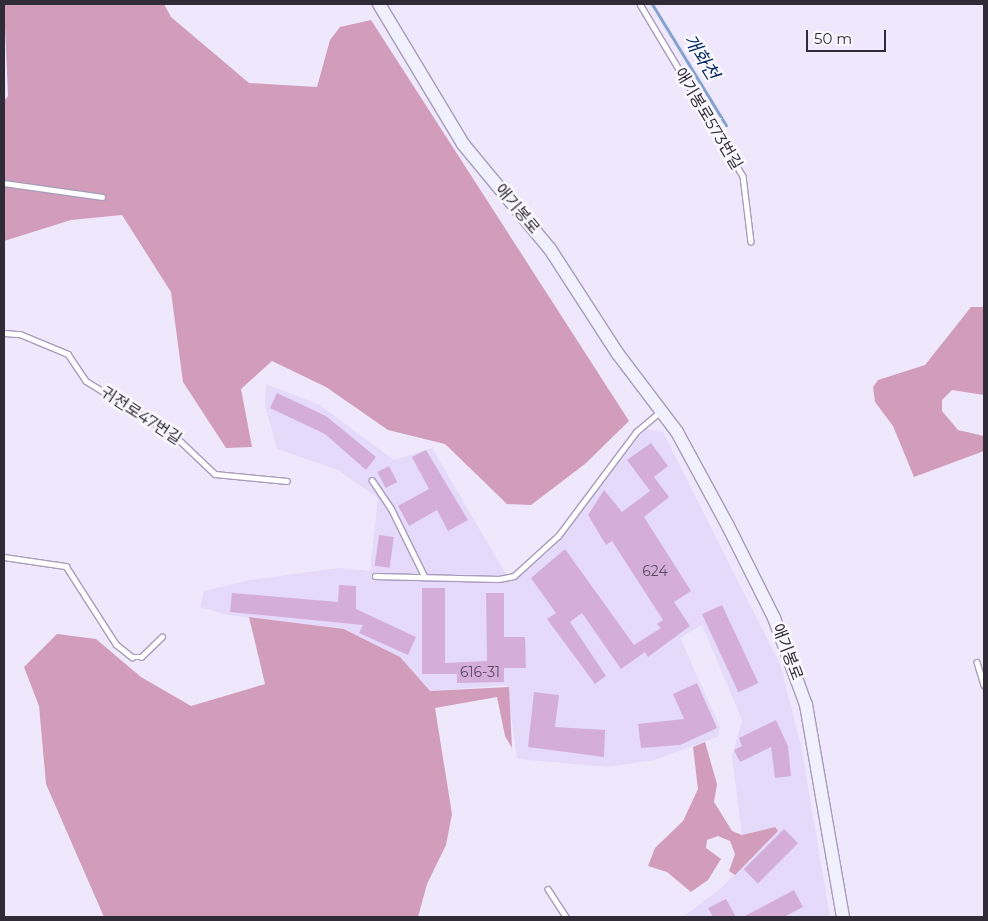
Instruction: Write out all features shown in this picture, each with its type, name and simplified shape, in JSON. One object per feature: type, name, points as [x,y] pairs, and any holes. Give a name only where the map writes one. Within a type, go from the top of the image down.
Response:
[{"type":"main road","name":"애기봉로","points":[[379,4],[463,144],[550,249],[662,411],[728,526],[793,664],[806,705],[843,917]]},
{"type":"lane","name":"애기봉로573번길","points":[[640,4],[743,176],[751,242]]},
{"type":"lane","points":[[4,183],[102,197]]},
{"type":"lane","name":"귀전로47번길","points":[[4,333],[20,334],[68,354],[86,381],[175,436],[216,474],[287,481]]},
{"type":"lane","points":[[375,576],[499,579],[521,571],[558,536],[636,432],[662,411]]},
{"type":"lane","points":[[372,480],[391,508],[425,577]]},
{"type":"lane","points":[[4,557],[56,561],[66,566],[122,652],[140,657],[162,637]]},
{"type":"lane","points":[[977,662],[984,685]]},
{"type":"lane","points":[[548,889],[566,917]]},
{"type":"shaded area","points":[[4,4],[164,4],[171,17],[249,83],[317,87],[330,40],[340,27],[371,20],[629,421],[585,464],[531,505],[507,504],[445,444],[388,430],[326,387],[272,361],[241,389],[252,447],[226,448],[183,382],[171,292],[122,215],[71,220],[4,241],[4,101],[8,96]]},
{"type":"shaded area","points":[[971,307],[984,307],[984,395],[952,390],[942,400],[942,411],[958,430],[984,436],[984,451],[914,477],[893,426],[875,402],[873,387],[878,380],[925,365]]},
{"type":"shaded area","points":[[266,384],[320,405],[394,460],[432,448],[511,583],[552,549],[641,434],[647,429],[663,432],[780,664],[801,745],[830,917],[683,917],[721,888],[778,831],[775,827],[742,835],[732,756],[742,720],[702,625],[680,638],[720,727],[718,737],[654,760],[608,767],[517,759],[507,685],[430,691],[383,648],[344,629],[228,615],[200,607],[204,591],[250,580],[338,568],[370,571],[378,498],[338,470],[277,449],[265,406]]},
{"type":"shaded area","points":[[249,617],[344,629],[400,657],[430,691],[509,687],[512,748],[505,736],[497,697],[435,708],[452,814],[446,845],[427,884],[418,917],[104,917],[46,784],[39,706],[24,667],[57,634],[96,639],[141,677],[191,706],[265,684]]},
{"type":"shaded area","points":[[705,742],[717,784],[714,802],[732,831],[742,835],[775,827],[778,831],[735,875],[729,871],[735,854],[730,841],[718,836],[707,840],[706,848],[721,859],[708,880],[691,892],[667,872],[648,866],[655,848],[683,821],[698,789],[693,747]]},
{"type":"building","points":[[277,393],[326,416],[376,457],[366,470],[325,434],[270,408]]},
{"type":"building","points":[[651,443],[668,466],[654,477],[669,497],[644,517],[691,591],[674,602],[690,626],[648,657],[645,652],[621,669],[582,613],[570,622],[606,676],[595,684],[547,619],[556,613],[531,578],[565,549],[634,645],[661,628],[657,624],[663,620],[612,541],[606,545],[588,515],[604,490],[622,512],[650,491],[627,460]]},
{"type":"building","points":[[426,450],[468,520],[448,531],[437,510],[409,526],[398,506],[429,489],[412,457]]},
{"type":"building","points":[[389,466],[397,482],[386,488],[377,472]]},
{"type":"building","points":[[379,535],[394,537],[390,568],[375,566]]},
{"type":"building","points":[[339,585],[356,586],[356,609],[416,637],[408,655],[359,633],[363,625],[230,612],[232,593],[338,602]]},
{"type":"building","points":[[422,588],[445,588],[445,663],[487,661],[486,593],[504,593],[504,637],[525,637],[526,668],[504,668],[504,682],[457,683],[457,674],[422,674]]},
{"type":"building","points":[[722,605],[758,683],[738,692],[702,614]]},
{"type":"building","points":[[697,683],[717,728],[680,745],[641,748],[638,724],[684,719],[673,694]]},
{"type":"building","points":[[534,692],[559,695],[555,727],[605,730],[604,757],[528,747]]},
{"type":"building","points":[[776,720],[788,746],[791,776],[775,778],[771,747],[740,762],[734,750],[742,746],[739,738]]},
{"type":"building","points":[[784,829],[798,843],[758,883],[744,869]]},
{"type":"building","points":[[794,890],[803,907],[784,917],[743,917]]},
{"type":"building","points":[[726,899],[736,917],[713,917],[708,908]]},
{"type":"waterway","name":"개화천","points":[[652,4],[726,125]]}]
